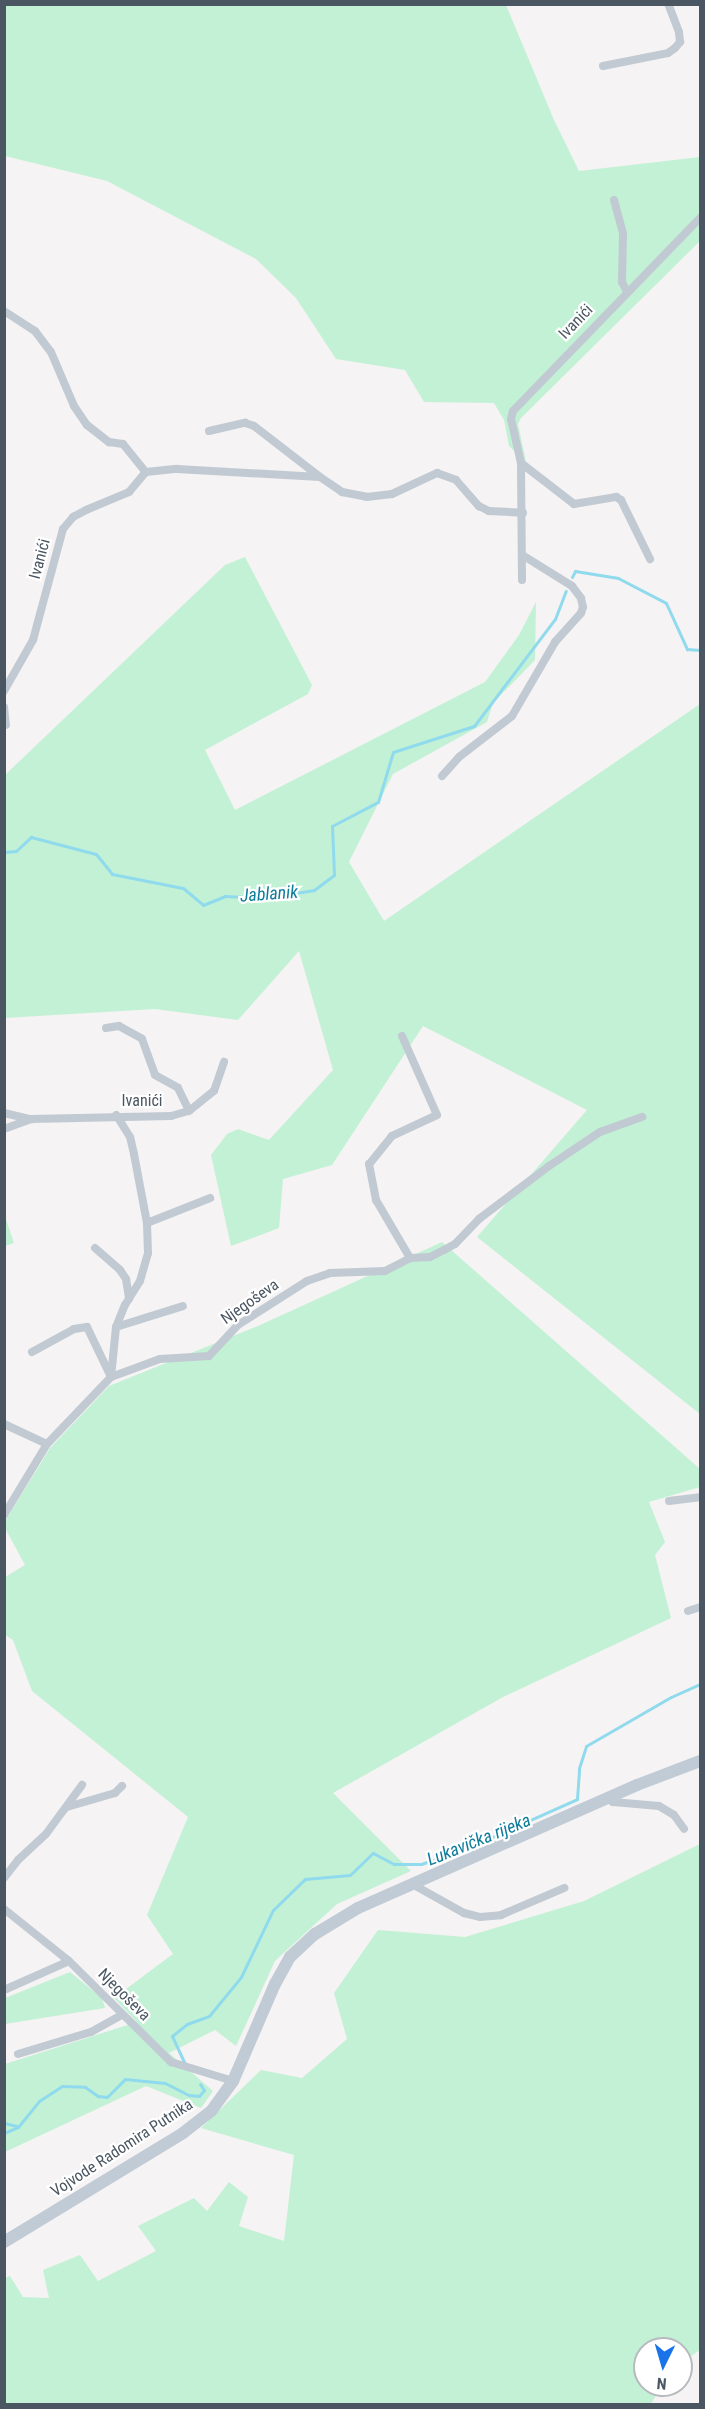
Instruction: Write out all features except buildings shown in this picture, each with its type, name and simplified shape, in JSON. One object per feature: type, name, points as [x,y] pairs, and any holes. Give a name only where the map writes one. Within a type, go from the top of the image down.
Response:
[{"type":"main road","name":"Vojvode Radomira Putnika","points":[[4,2242],[183,2133],[212,2110],[233,2082],[275,1984],[290,1957],[315,1934],[358,1908],[607,1798],[700,1761]]},
{"type":"street","points":[[603,66],[668,53],[675,48],[680,42],[679,32],[668,4]]},
{"type":"street","points":[[614,200],[623,234],[622,282],[627,292]]},
{"type":"street","name":"Ivanići","points":[[522,580],[524,556],[521,463],[511,419],[513,411],[700,218]]},
{"type":"street","points":[[4,311],[35,331],[51,352],[74,406],[87,425],[109,442],[123,444],[146,472],[177,469],[320,477]]},
{"type":"street","points":[[209,431],[245,423],[254,426],[320,477],[350,495],[382,497],[436,473],[456,480],[479,506],[489,511],[523,513]]},
{"type":"street","points":[[521,463],[574,504],[616,497],[621,500],[650,559]]},
{"type":"street","name":"Ivanići","points":[[4,691],[33,640],[63,529],[73,517],[129,492],[146,472]]},
{"type":"street","points":[[442,776],[459,757],[512,716],[555,642],[581,613],[581,598],[572,586],[524,556]]},
{"type":"street","points":[[4,707],[6,725]]},
{"type":"street","points":[[106,1028],[119,1026],[142,1039],[155,1075],[178,1088],[189,1111],[214,1090],[224,1062]]},
{"type":"street","points":[[402,1036],[437,1115],[392,1136],[369,1164],[376,1200],[410,1258]]},
{"type":"street","name":"Ivanići","points":[[4,1113],[31,1119],[171,1116],[189,1111]]},
{"type":"street","points":[[111,1377],[116,1327],[140,1281],[148,1253],[147,1223],[130,1137],[116,1116]]},
{"type":"street","name":"Njegoševa","points":[[4,1515],[47,1444],[111,1377],[160,1359],[209,1356],[238,1325],[307,1281],[330,1273],[386,1271],[410,1258],[430,1257],[455,1244],[479,1219],[549,1166],[600,1132],[642,1117]]},
{"type":"street","name":"Ivanići","points":[[4,1129],[31,1119]]},
{"type":"street","points":[[147,1223],[210,1198]]},
{"type":"street","points":[[95,1248],[120,1270],[126,1279],[129,1299]]},
{"type":"street","points":[[116,1327],[183,1306]]},
{"type":"street","points":[[32,1352],[74,1329],[87,1327],[111,1377]]},
{"type":"street","points":[[4,1424],[47,1444]]},
{"type":"street","points":[[669,1502],[700,1497]]},
{"type":"street","points":[[688,1611],[700,1607]]},
{"type":"street","points":[[4,1878],[18,1860],[46,1834],[82,1785]]},
{"type":"street","points":[[66,1807],[115,1793],[122,1786]]},
{"type":"street","points":[[607,1798],[613,1802],[659,1806],[674,1815],[684,1829]]},
{"type":"street","points":[[412,1884],[464,1913],[480,1917],[501,1915],[564,1887]]},
{"type":"street","name":"Njegoševa","points":[[4,1909],[69,1962],[171,2062],[233,2082]]},
{"type":"street","points":[[4,1990],[69,1962]]},
{"type":"street","points":[[18,2054],[91,2032],[122,2015]]},
{"type":"green space","points":[[5,5],[506,5],[554,120],[579,171],[700,157],[700,241],[521,418],[518,424],[526,462],[509,446],[504,420],[494,403],[424,402],[405,370],[336,359],[296,298],[256,259],[107,181],[5,156]]},
{"type":"green space","points":[[245,557],[312,685],[308,694],[205,750],[235,810],[485,682],[519,635],[536,602],[535,660],[493,703],[487,722],[393,774],[349,862],[384,921],[700,704],[700,1414],[477,1237],[587,1110],[423,1026],[332,1165],[283,1179],[279,1228],[231,1246],[211,1155],[227,1134],[238,1129],[269,1140],[333,1070],[299,951],[238,1020],[155,1009],[5,1018],[5,775],[225,565]]},
{"type":"green space","points":[[5,1216],[14,1243],[4,1246]]},
{"type":"green space","points":[[442,1242],[700,1469],[700,1487],[649,1502],[665,1542],[655,1555],[671,1618],[503,1697],[333,1793],[411,1871],[337,1904],[275,1961],[236,2046],[215,2030],[169,2053],[213,2091],[201,2108],[146,2086],[5,2152],[5,2064],[137,2022],[114,1998],[173,1954],[147,1915],[188,1817],[32,1691],[13,1640],[5,1635],[5,1577],[25,1565],[4,1523],[50,1448],[109,1386],[258,1326]]},
{"type":"green space","points":[[700,1844],[700,2350],[693,2355],[693,2337],[633,2337],[633,2397],[655,2397],[651,2404],[5,2404],[4,2278],[10,2276],[23,2297],[49,2298],[43,2270],[80,2255],[98,2281],[156,2251],[138,2226],[194,2198],[207,2211],[229,2182],[248,2197],[239,2226],[284,2241],[294,2155],[201,2128],[261,2070],[302,2078],[347,2039],[334,1993],[378,1930],[465,1937],[584,1901]]},
{"type":"green space","points":[[70,1972],[102,1998],[105,2008],[5,2024],[5,1998]]},
{"type":"waterway","name":"Jablanik","points":[[572,577],[575,571],[618,578],[666,603],[687,649],[700,650]]},
{"type":"waterway","name":"Jablanik","points":[[4,852],[16,851],[31,837],[96,854],[112,874],[183,888],[203,905],[225,896],[264,898],[314,890],[334,875],[332,826],[378,802],[393,752],[474,726],[555,619],[566,591]]},
{"type":"waterway","name":"Lukavička rijeka","points":[[185,2064],[172,2036],[187,2024],[209,2016],[241,1977],[273,1910],[305,1879],[350,1875],[373,1853],[394,1864],[421,1864],[461,1851],[577,1799],[579,1768],[586,1746],[671,1697],[700,1684]]},
{"type":"waterway","name":"Lukavička rijeka","points":[[4,2133],[18,2127],[39,2101],[62,2086],[85,2087],[98,2096],[107,2097],[125,2079],[165,2083],[189,2095],[199,2096],[204,2090],[200,2084]]},
{"type":"waterway","points":[[4,2123],[17,2126]]}]
